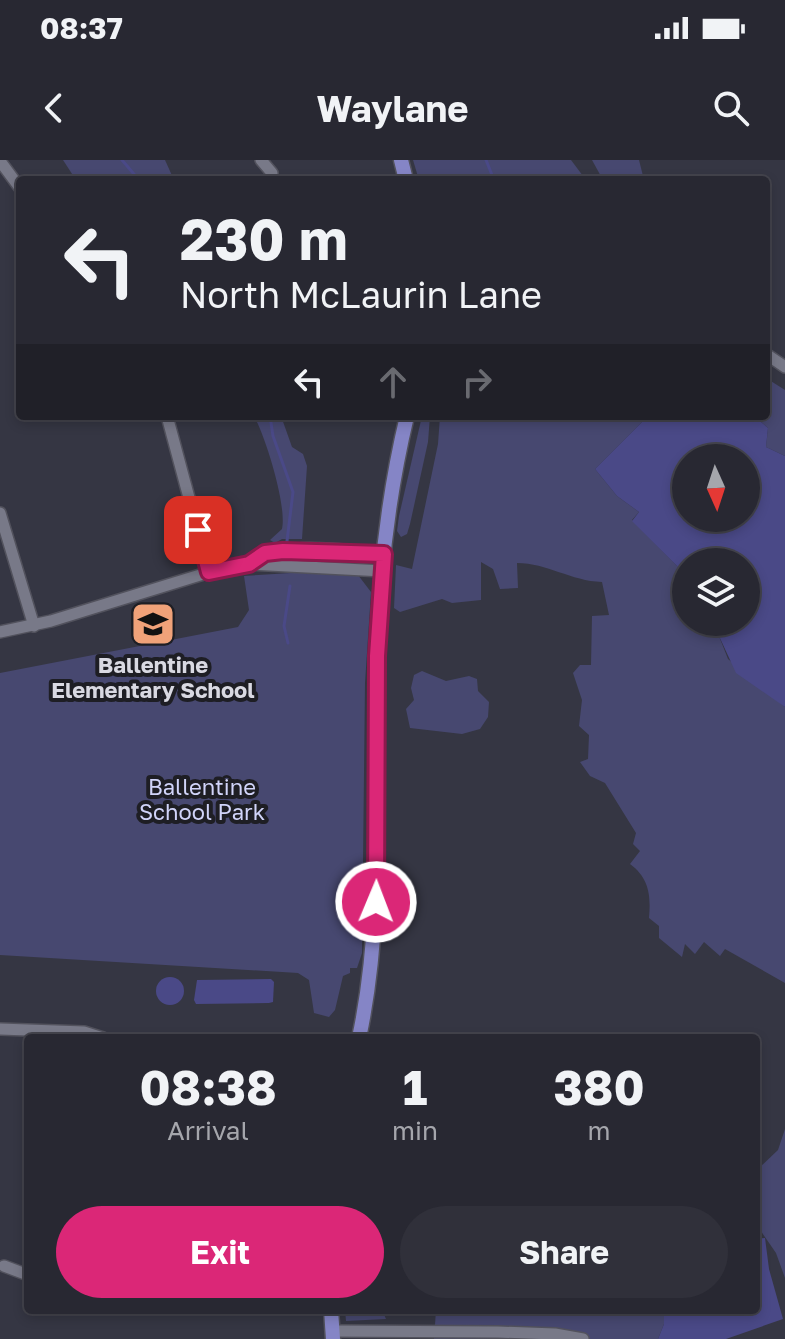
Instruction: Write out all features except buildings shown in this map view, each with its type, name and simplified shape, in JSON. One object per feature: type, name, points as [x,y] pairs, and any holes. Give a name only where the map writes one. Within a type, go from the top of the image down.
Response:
[{"type":"main road","points":[[360,1034],[370,985],[376,930],[377,656],[384,554],[390,498],[406,420]]},
{"type":"main road","points":[[331,1314],[333,1335]]},
{"type":"street","points":[[261,160],[272,173]]},
{"type":"street","points":[[0,161],[16,183]]},
{"type":"street","points":[[168,420],[209,572]]},
{"type":"street","points":[[0,513],[34,626]]},
{"type":"street","points":[[249,564],[265,553],[300,550],[384,554]]},
{"type":"street","points":[[0,632],[34,626],[209,572],[249,564],[383,571]]},
{"type":"street","points":[[0,1029],[94,1034]]},
{"type":"street","points":[[4,1266],[24,1274]]},
{"type":"street","points":[[333,1335],[526,1333],[583,1339]]},
{"type":"green space","points":[[63,160],[165,160],[172,176],[73,176]]},
{"type":"green space","points":[[413,160],[571,160],[583,176],[418,176]]},
{"type":"green space","points":[[592,160],[639,160],[643,176],[601,176]]},
{"type":"green space","points":[[770,381],[785,390],[785,456],[766,447],[768,428],[759,420],[770,420]]},
{"type":"green space","points":[[256,420],[282,420],[292,447],[303,454],[307,466],[302,539],[282,539],[275,543],[270,540],[282,529],[283,518],[279,489]]},
{"type":"green space","points":[[421,420],[430,420],[428,442],[410,524],[407,534],[401,537],[397,531]]},
{"type":"green space","points":[[440,420],[644,420],[595,469],[617,496],[639,512],[632,520],[672,561],[672,636],[719,636],[728,659],[785,707],[785,983],[725,949],[720,956],[704,942],[695,954],[685,944],[682,957],[659,938],[659,926],[649,918],[647,888],[641,875],[630,864],[640,851],[633,844],[636,833],[605,783],[590,776],[580,762],[588,759],[589,735],[579,726],[582,700],[573,673],[580,665],[591,665],[592,616],[609,615],[602,582],[517,563],[518,588],[500,589],[493,569],[481,562],[481,600],[452,603],[442,599],[400,612],[394,608],[396,565],[412,569],[438,444]]},
{"type":"green space","name":"Ballentine School Park","points":[[307,572],[358,575],[371,592],[365,683],[362,953],[357,968],[350,968],[350,973],[343,976],[335,1010],[329,1017],[314,1013],[309,980],[298,973],[0,955],[0,673],[238,627],[249,610],[244,576]]},
{"type":"green space","points":[[422,671],[446,681],[469,676],[477,679],[478,691],[489,702],[488,717],[480,729],[462,734],[410,728],[406,709],[414,700],[411,688],[414,675]]},
{"type":"green space","points":[[785,1129],[785,1278],[776,1253],[760,1230],[760,1167],[778,1150]]},
{"type":"green space","points":[[345,1314],[384,1314],[386,1319],[346,1321]]},
{"type":"green space","points":[[436,1314],[664,1314],[658,1339],[434,1339]]},
{"type":"shaded area","points":[[644,420],[759,420],[768,428],[766,447],[785,456],[785,707],[736,673],[719,636],[760,636],[760,548],[672,548],[672,561],[632,521],[639,512],[617,496],[595,469]]},
{"type":"shaded area","points":[[170,977],[180,981],[184,991],[180,1001],[170,1005],[160,1001],[156,991],[160,981]]},
{"type":"shaded area","points":[[271,979],[274,982],[273,1002],[196,1004],[194,1000],[197,980]]},
{"type":"shaded area","points":[[765,1238],[769,1269],[783,1319],[726,1339],[658,1339],[664,1314],[760,1314],[760,1239]]},
{"type":"waterway","points":[[122,160],[136,176]]},
{"type":"waterway","points":[[486,160],[492,176]]},
{"type":"waterway","points":[[271,420],[273,436],[293,492],[287,541]]},
{"type":"waterway","points":[[288,643],[284,626],[290,586]]},
{"type":"place","name":"Ballentine Elementary School","points":[[153,624]]},
{"type":"route","points":[[198,530],[209,572],[249,564],[265,553],[283,551],[384,554],[377,656],[376,902]]}]
